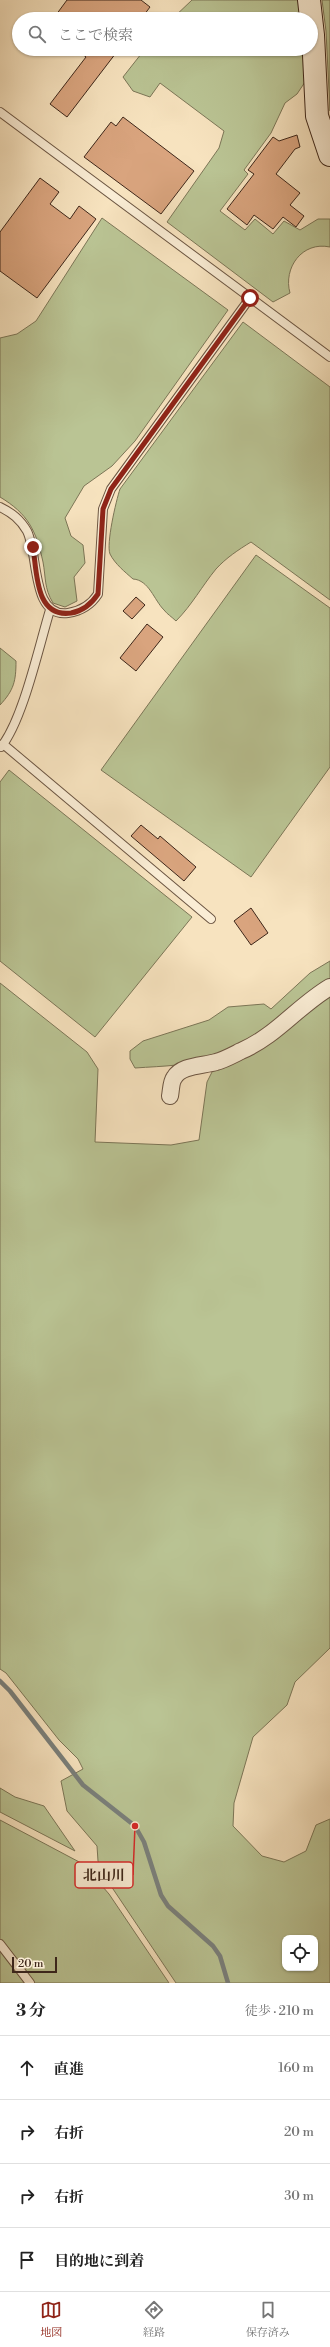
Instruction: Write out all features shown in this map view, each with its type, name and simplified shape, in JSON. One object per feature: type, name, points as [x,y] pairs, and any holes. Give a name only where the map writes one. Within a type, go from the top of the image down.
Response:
[{"type":"street","points":[[309,0],[310,12]]},
{"type":"street","points":[[314,56],[317,116],[330,155]]},
{"type":"street","points":[[170,1096],[173,1079],[178,1073],[185,1069],[216,1062],[243,1050],[281,1026],[306,1003],[330,987]]},
{"type":"lane","points":[[0,112],[330,357]]},
{"type":"lane","points":[[0,507],[12,513],[27,532],[33,547],[40,594],[50,610],[61,614],[74,612],[92,603],[98,594],[103,509],[111,489],[250,298]]},
{"type":"lane","points":[[50,610],[21,707],[2,746],[211,919]]},
{"type":"lane","points":[[0,1944],[30,1983]]},
{"type":"green space","points":[[192,0],[300,0],[302,12],[179,12]]},
{"type":"green space","points":[[322,0],[330,0],[330,111],[326,31]]},
{"type":"green space","points":[[140,56],[305,56],[307,79],[297,94],[285,103],[271,133],[244,170],[248,174],[220,211],[245,230],[255,219],[273,234],[284,221],[300,230],[318,219],[330,219],[330,247],[320,246],[311,248],[303,252],[297,258],[289,274],[290,293],[273,302],[167,222],[219,148],[224,131],[160,83],[150,97],[133,91],[123,77]]},
{"type":"green space","points":[[102,218],[228,310],[135,441],[112,466],[84,486],[65,518],[71,536],[83,545],[85,563],[74,577],[77,601],[65,607],[53,603],[50,598],[43,562],[34,532],[18,510],[0,497],[0,338],[17,334],[36,321]]},
{"type":"green space","points":[[243,322],[330,387],[330,600],[251,542],[232,554],[216,569],[187,609],[176,621],[160,606],[151,591],[143,583],[139,580],[133,579],[112,558],[109,549],[109,541],[114,512],[120,489]]},
{"type":"green space","points":[[256,555],[330,608],[330,767],[251,877],[101,770]]},
{"type":"green space","points":[[0,648],[16,661],[15,680],[8,695],[0,705]]},
{"type":"green space","points":[[9,770],[192,917],[95,1037],[0,961],[0,782]]},
{"type":"green space","points":[[330,961],[330,982],[263,1032],[234,1048],[209,1059],[178,1065],[135,1068],[130,1059],[130,1051],[143,1041],[209,1020],[228,1007],[264,1004],[271,1009],[310,973]]},
{"type":"green space","points":[[0,983],[87,1052],[98,1069],[95,1142],[171,1145],[199,1140],[207,1082],[214,1068],[330,994],[330,1648],[295,1682],[287,1705],[253,1737],[234,1803],[233,1826],[262,1856],[284,1862],[306,1851],[316,1825],[330,1819],[330,1983],[176,1983],[107,1880],[98,1861],[97,1846],[67,1811],[61,1781],[83,1769],[78,1759],[59,1740],[6,1673],[0,1669]]},
{"type":"green space","points":[[0,1788],[15,1797],[44,1806],[75,1851],[0,1812]]},
{"type":"green space","points":[[0,1820],[83,1864],[109,1894],[169,1983],[0,1983]]},
{"type":"building","points":[[67,0],[141,0],[150,7],[146,12],[58,12]]},
{"type":"building","points":[[85,56],[114,56],[67,117],[50,104],[86,57]]},
{"type":"building","points":[[123,117],[194,171],[161,214],[84,157],[111,122],[116,126]]},
{"type":"building","points":[[297,135],[300,147],[295,149],[276,174],[300,193],[290,205],[304,216],[296,227],[283,217],[273,229],[254,215],[247,225],[227,209],[254,174],[248,170],[273,137],[279,141]]},
{"type":"building","points":[[40,178],[59,192],[50,204],[70,219],[79,206],[96,219],[37,298],[0,271],[0,232]]},
{"type":"building","points":[[136,597],[145,605],[132,619],[123,611]]},
{"type":"building","points":[[147,624],[163,637],[136,671],[120,658]]},
{"type":"building","points":[[141,825],[158,839],[160,836],[196,867],[184,881],[131,836]]},
{"type":"building","points":[[251,908],[268,933],[251,945],[234,921]]},
{"type":"waterway","points":[[0,1681],[10,1691],[83,1785],[135,1826],[144,1842],[161,1895],[168,1906],[213,1946],[220,1956],[228,1983]]},
{"type":"place","name":"北山川","points":[[135,1826]]},
{"type":"route","points":[[33,547],[40,594],[50,610],[61,614],[74,612],[92,603],[98,594],[103,509],[111,489],[250,298]]}]
